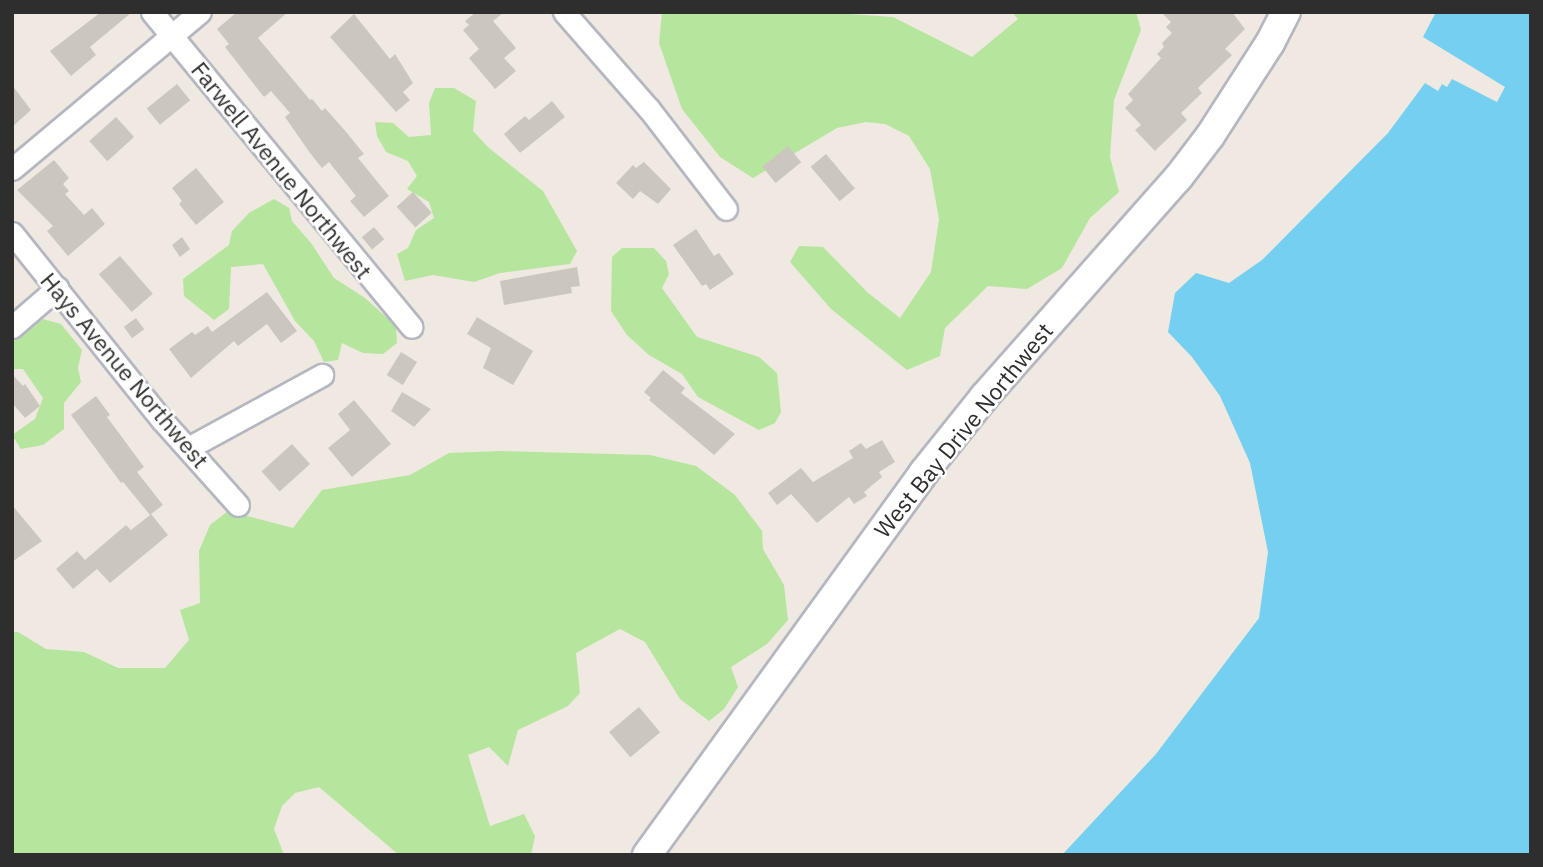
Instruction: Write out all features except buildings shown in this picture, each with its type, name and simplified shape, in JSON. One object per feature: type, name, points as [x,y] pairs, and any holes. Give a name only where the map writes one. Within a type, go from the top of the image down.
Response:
[{"type":"street","name":"Farwell Avenue Northwest","points":[[152,12],[412,327]]},
{"type":"street","points":[[12,169],[200,12]]},
{"type":"street","points":[[564,12],[649,110],[726,209]]},
{"type":"street","name":"West Bay Drive Northwest","points":[[647,855],[924,472],[984,397],[1178,178],[1210,136],[1270,43],[1286,12]]},
{"type":"street","name":"Hays Avenue Northwest","points":[[12,233],[162,420],[239,505]]},
{"type":"street","points":[[12,327],[57,288]]},
{"type":"street","points":[[188,448],[322,375]]},
{"type":"green space","points":[[662,12],[820,12],[893,17],[972,57],[1018,19],[1012,12],[1136,12],[1141,30],[1114,100],[1110,157],[1119,192],[1090,218],[1062,268],[1027,289],[988,286],[945,328],[940,356],[907,370],[831,309],[790,262],[799,246],[823,247],[867,292],[900,318],[931,272],[939,219],[930,169],[909,136],[885,124],[866,122],[837,128],[753,178],[720,157],[682,109],[659,43]]},
{"type":"green space","points":[[435,88],[454,88],[476,101],[473,131],[489,148],[543,191],[577,251],[570,264],[500,273],[474,282],[433,275],[405,281],[397,254],[408,248],[416,230],[434,218],[429,202],[407,189],[417,176],[408,161],[386,152],[377,136],[375,122],[393,123],[409,137],[431,135],[429,103]]},
{"type":"green space","points":[[274,199],[289,208],[292,221],[311,243],[334,278],[365,298],[396,326],[397,343],[383,354],[363,353],[342,343],[338,360],[324,362],[314,341],[295,321],[263,264],[231,267],[229,309],[214,320],[184,296],[183,279],[229,245],[232,231],[249,213]]},
{"type":"green space","points":[[622,248],[654,248],[666,261],[669,274],[662,288],[697,337],[759,357],[777,373],[781,412],[775,423],[759,430],[698,397],[682,374],[649,355],[627,335],[611,311],[612,257]]},
{"type":"green space","points":[[43,319],[61,324],[82,350],[78,368],[81,382],[64,403],[64,429],[43,445],[21,449],[12,435],[35,419],[43,398],[23,369],[12,369],[12,341]]},
{"type":"green space","points":[[502,451],[650,455],[696,466],[735,495],[762,531],[763,549],[784,585],[788,620],[767,644],[731,667],[738,687],[724,709],[709,721],[680,699],[645,642],[620,629],[576,653],[580,693],[568,706],[518,730],[508,766],[489,747],[468,755],[490,826],[524,814],[535,836],[531,855],[399,855],[319,787],[295,793],[282,806],[274,829],[284,855],[12,855],[12,632],[18,632],[46,649],[84,652],[118,668],[165,668],[189,640],[180,610],[200,603],[199,551],[210,525],[228,511],[293,528],[322,490],[410,475],[449,453]]},
{"type":"water","points":[[1436,12],[1531,12],[1531,855],[1062,855],[1156,754],[1259,618],[1268,552],[1250,463],[1220,396],[1192,357],[1168,332],[1175,293],[1196,273],[1229,283],[1262,260],[1388,133],[1425,83],[1438,91],[1442,84],[1447,87],[1452,79],[1497,102],[1505,87],[1423,37]]}]
